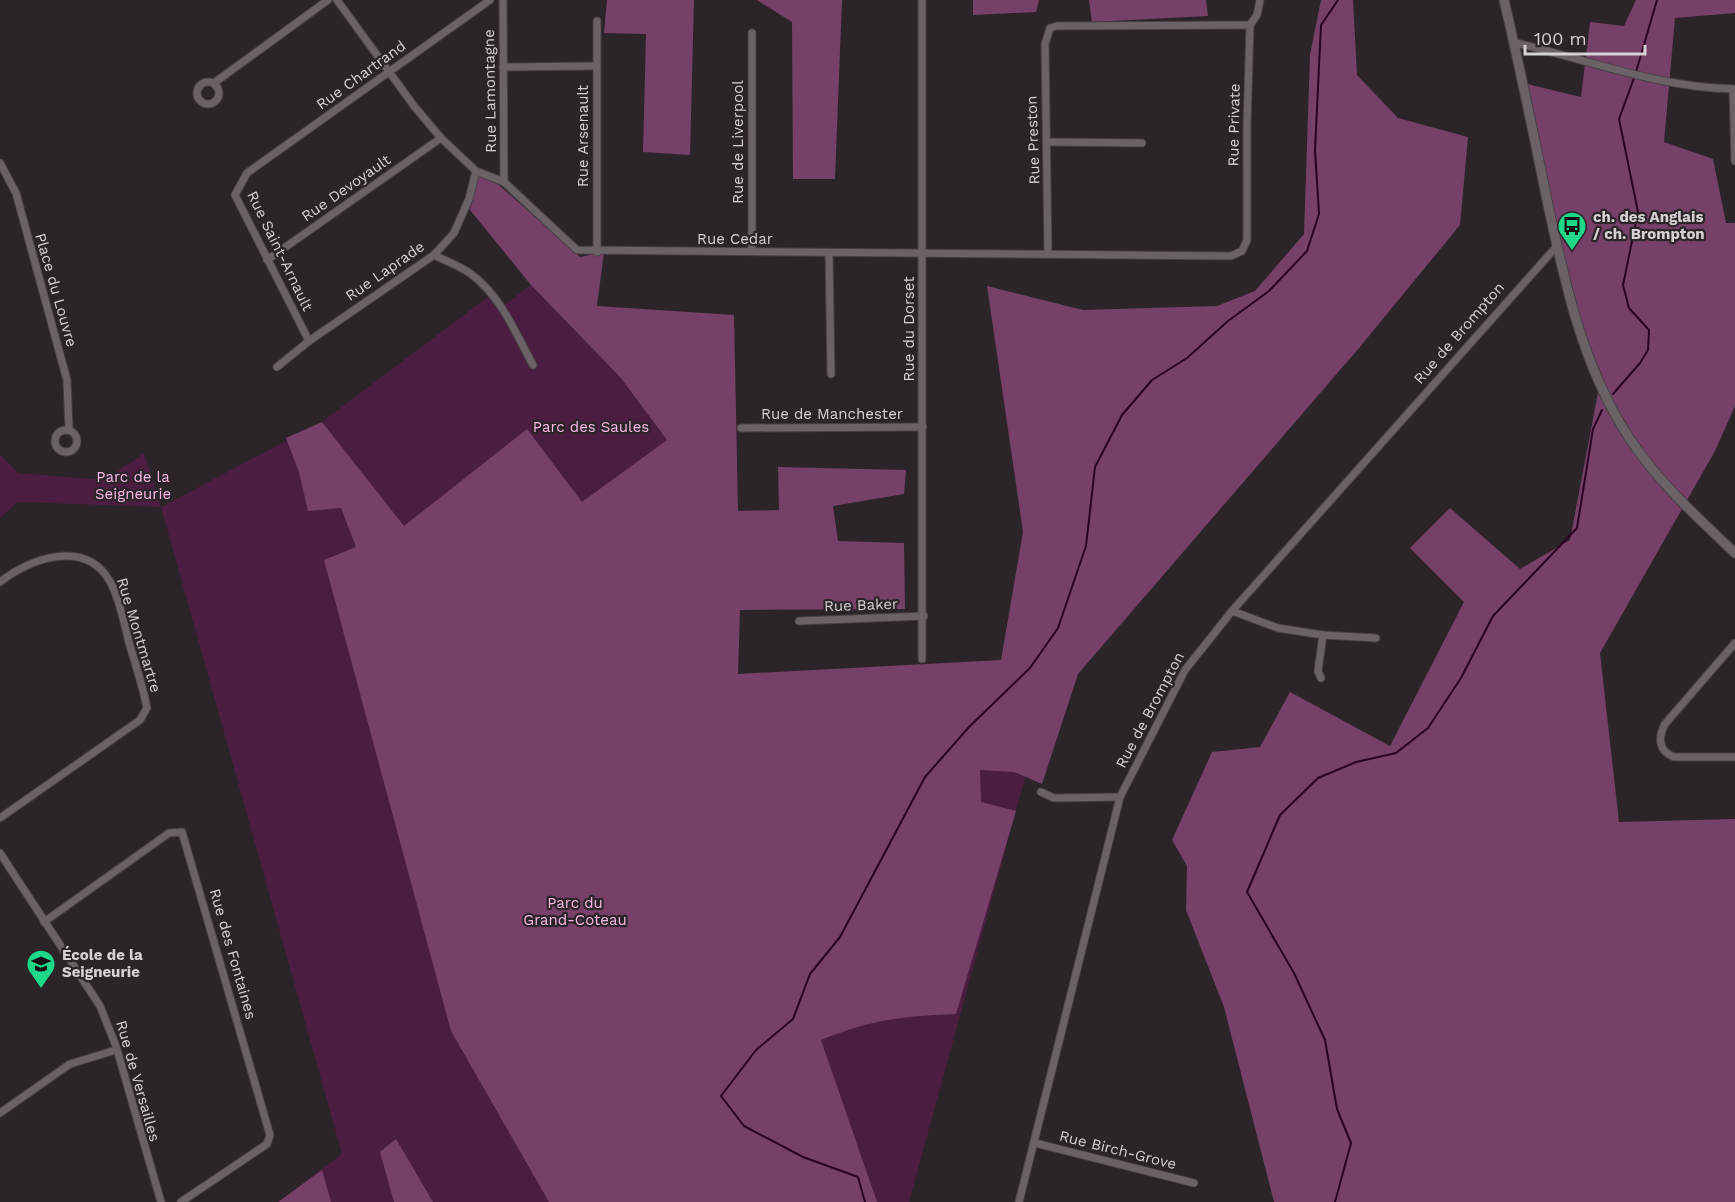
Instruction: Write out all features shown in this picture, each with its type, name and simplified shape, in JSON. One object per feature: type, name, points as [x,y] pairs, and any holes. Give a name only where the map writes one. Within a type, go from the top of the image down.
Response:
[{"type":"street","points":[[214,83],[328,0]]},
{"type":"street","name":"Rue Cedar","points":[[337,0],[388,72],[441,138],[476,171],[504,182],[577,250],[597,252],[752,251],[1231,256],[1242,251]]},
{"type":"street","name":"Rue Chartrand","points":[[247,173],[490,0]]},
{"type":"street","name":"Rue Lamontagne","points":[[503,0],[504,182]]},
{"type":"street","name":"Rue du Dorset","points":[[922,0],[924,616],[922,659]]},
{"type":"street","name":"Rue Private","points":[[1242,251],[1247,240],[1250,25],[1257,15],[1260,0]]},
{"type":"street","points":[[1504,0],[1516,43],[1557,246],[1582,339],[1601,385],[1627,435],[1653,471],[1735,553]]},
{"type":"street","name":"Rue Arsenault","points":[[597,21],[597,252]]},
{"type":"street","name":"Rue Preston","points":[[1048,253],[1045,44],[1050,28],[1057,26],[1250,25]]},
{"type":"street","name":"Rue de Liverpool","points":[[752,33],[752,251]]},
{"type":"street","points":[[1516,43],[1661,81],[1700,88],[1734,89],[1735,161]]},
{"type":"street","points":[[503,68],[596,66]]},
{"type":"street","name":"Rue Devoyault","points":[[267,260],[441,138]]},
{"type":"street","points":[[1048,142],[1142,143]]},
{"type":"street","name":"Place du Louvre","points":[[0,163],[16,194],[65,369],[69,429]]},
{"type":"street","name":"Rue Laprade","points":[[277,367],[309,341],[434,255],[454,233],[469,199],[476,171]]},
{"type":"street","name":"Rue Saint-Arnault","points":[[247,173],[236,195],[309,341]]},
{"type":"street","name":"Rue de Brompton","points":[[1019,1202],[1120,797],[1185,670],[1232,611],[1557,246]]},
{"type":"street","points":[[830,253],[831,374]]},
{"type":"street","points":[[434,255],[472,275],[492,296],[507,317],[533,365]]},
{"type":"street","name":"Rue de Manchester","points":[[741,428],[923,427]]},
{"type":"street","name":"Rue Montmartre","points":[[0,582],[24,566],[57,556],[80,556],[96,564],[111,582],[147,708],[141,720],[0,818]]},
{"type":"street","points":[[1232,611],[1278,628],[1323,635],[1376,638]]},
{"type":"street","name":"Rue Baker","points":[[799,621],[924,616]]},
{"type":"street","points":[[1321,678],[1318,671],[1323,635]]},
{"type":"street","points":[[1735,643],[1665,724],[1660,734],[1661,746],[1666,754],[1674,757],[1735,757]]},
{"type":"street","points":[[1041,792],[1054,798],[1120,797]]},
{"type":"street","name":"Rue des Fontaines","points":[[44,922],[169,833],[182,832],[270,1136],[267,1144],[181,1202]]},
{"type":"street","name":"Rue de Versailles","points":[[0,853],[100,1006],[116,1050],[161,1202]]},
{"type":"street","points":[[0,1113],[70,1064],[116,1050]]},
{"type":"street","name":"Rue Birch-Grove","points":[[1035,1143],[1194,1183]]},
{"type":"green space","points":[[607,0],[694,0],[690,155],[643,152],[646,34],[604,33]]},
{"type":"green space","points":[[757,0],[842,0],[835,179],[793,179],[792,22]]},
{"type":"green space","points":[[973,0],[1039,0],[1036,12],[973,15]]},
{"type":"green space","points":[[1089,0],[1206,0],[1208,16],[1092,22]]},
{"type":"green space","name":"Parc du Grand-Coteau","points":[[1321,0],[1353,0],[1357,75],[1398,118],[1468,137],[1460,225],[1359,348],[1078,674],[1042,784],[1014,772],[980,770],[981,802],[1016,811],[956,1014],[887,1020],[821,1040],[877,1202],[549,1202],[451,1031],[324,560],[356,547],[341,508],[308,511],[299,472],[286,438],[322,422],[404,526],[527,429],[582,502],[667,440],[620,377],[531,285],[470,210],[479,172],[500,186],[580,257],[604,252],[597,306],[734,315],[738,511],[779,510],[778,467],[906,470],[904,494],[833,506],[838,541],[904,543],[905,609],[740,610],[738,674],[1001,660],[1023,532],[987,286],[1083,310],[1217,306],[1255,291],[1304,234],[1310,55]]},
{"type":"green space","points":[[1636,0],[1735,0],[1735,13],[1675,18],[1664,142],[1713,159],[1726,223],[1735,223],[1735,406],[1715,451],[1600,653],[1619,822],[1735,819],[1735,1202],[1274,1202],[1224,1007],[1186,910],[1187,866],[1172,840],[1212,752],[1260,747],[1290,692],[1390,746],[1464,602],[1410,548],[1450,508],[1520,569],[1570,540],[1600,382],[1561,253],[1527,84],[1581,97],[1590,22],[1624,26]]},
{"type":"green space","name":"Parc du Grand-Coteau","points":[[531,285],[620,377],[667,440],[736,395],[738,674],[1049,690],[909,1202],[278,1202],[342,1154],[161,507],[322,422],[489,296],[503,306]]},
{"type":"green space","name":"Parc de la Seigneurie","points":[[144,453],[161,507],[18,502],[0,518],[0,455],[18,473],[105,480]]},
{"type":"green space","points":[[396,1139],[433,1202],[394,1202],[380,1152]]},
{"type":"green space","points":[[322,1170],[331,1202],[278,1202]]},
{"type":"waterway","points":[[865,1202],[858,1177],[803,1157],[744,1126],[721,1096],[756,1050],[793,1019],[810,974],[840,937],[925,777],[969,727],[1030,668],[1058,628],[1086,546],[1095,467],[1122,415],[1152,380],[1187,358],[1228,321],[1269,291],[1307,251],[1319,214],[1315,150],[1321,25],[1338,0]]},
{"type":"waterway","points":[[1636,72],[1657,0]]},
{"type":"waterway","points":[[1613,394],[1640,363],[1648,350],[1649,330],[1629,308],[1623,285],[1638,212],[1619,119],[1634,78]]},
{"type":"waterway","points":[[1335,1202],[1351,1143],[1337,1109],[1325,1040],[1294,973],[1247,892],[1280,815],[1318,778],[1356,762],[1396,753],[1428,728],[1461,678],[1493,616],[1577,528],[1593,429],[1602,410]]},
{"type":"place","name":"ch. des Anglais / ch. Brompton","points":[[1572,252]]},
{"type":"place","name":"École de la Seigneurie","points":[[41,990]]},
{"type":"park label","name":"Parc des Saules","points":[[591,427]]}]
